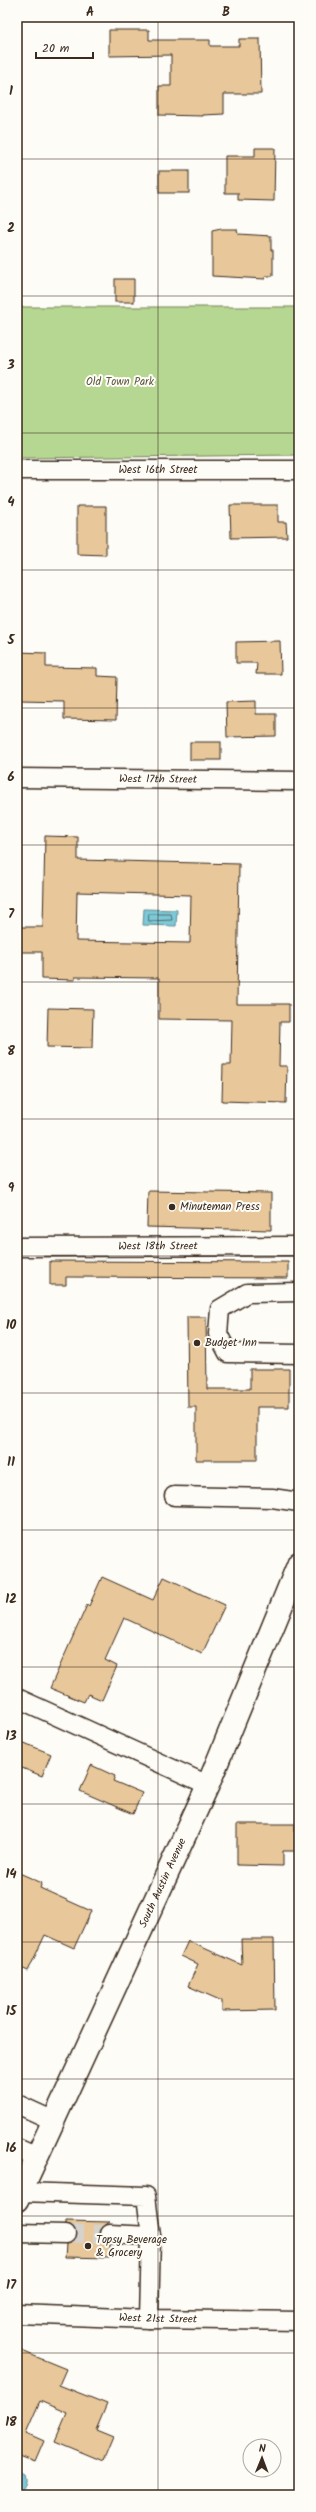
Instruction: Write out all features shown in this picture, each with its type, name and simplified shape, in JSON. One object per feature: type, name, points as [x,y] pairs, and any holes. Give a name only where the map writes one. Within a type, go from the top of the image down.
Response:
[{"type":"main road","name":"South Austin Avenue","points":[[19,2196],[208,1785],[299,1563]]},
{"type":"street","name":"West 16th Street","points":[[17,470],[299,470]]},
{"type":"street","name":"West 17th Street","points":[[17,778],[299,781]]},
{"type":"street","name":"West 18th Street","points":[[17,1246],[299,1246]]},
{"type":"street","points":[[299,1292],[247,1293],[220,1309],[218,1334],[228,1353],[299,1354]]},
{"type":"street","points":[[174,1496],[272,1498],[299,1502]]},
{"type":"street","points":[[19,1704],[208,1785]]},
{"type":"street","points":[[17,2104],[54,2121]]},
{"type":"street","points":[[17,2148],[36,2157]]},
{"type":"street","points":[[19,2196],[146,2196],[152,2236],[149,2319]]},
{"type":"street","points":[[17,2233],[66,2234]]},
{"type":"street","points":[[110,2234],[152,2236]]},
{"type":"street","name":"West 21st Street","points":[[17,2314],[149,2319],[299,2321]]},
{"type":"green space","name":"Old Town Park","points":[[17,307],[299,307],[299,455],[17,458]]},
{"type":"water","points":[[144,909],[177,910],[176,926],[143,925]]},
{"type":"water","points":[[17,2469],[26,2474],[27,2480],[25,2486],[18,2491]]},
{"type":"building","points":[[109,30],[149,30],[149,40],[210,40],[210,46],[239,46],[239,39],[260,39],[261,94],[224,94],[224,114],[203,116],[159,115],[159,86],[171,86],[171,55],[109,56]]},
{"type":"building","points":[[255,148],[275,148],[274,201],[238,200],[238,193],[225,193],[225,156],[255,156]]},
{"type":"building","points":[[159,171],[189,171],[189,193],[159,193]]},
{"type":"building","points":[[221,229],[237,229],[238,234],[271,236],[271,250],[273,250],[273,276],[265,276],[265,279],[212,276],[212,231]]},
{"type":"building","points":[[115,279],[134,279],[134,302],[115,302]]},
{"type":"building","points":[[230,505],[278,505],[278,522],[286,522],[287,537],[231,538]]},
{"type":"building","points":[[77,506],[106,506],[106,555],[77,554]]},
{"type":"building","points":[[280,641],[281,674],[256,674],[257,663],[236,663],[236,642]]},
{"type":"building","points":[[17,652],[46,653],[46,667],[97,668],[97,676],[117,677],[116,720],[64,719],[64,701],[20,700]]},
{"type":"building","points":[[256,701],[256,714],[276,714],[276,736],[227,737],[226,702]]},
{"type":"building","points":[[190,742],[221,742],[221,760],[190,760]]},
{"type":"building","points":[[45,836],[78,837],[78,860],[239,864],[237,1004],[289,1004],[289,1022],[280,1022],[279,1066],[287,1066],[286,1103],[222,1101],[223,1065],[231,1065],[232,1020],[159,1019],[159,978],[75,977],[75,980],[42,979],[42,952],[17,952],[17,927],[43,927]],"holes":[[[77,892],[191,895],[190,943],[76,941]]]},
{"type":"building","points":[[48,1008],[93,1009],[92,1048],[47,1047]]},
{"type":"building","points":[[148,1191],[271,1193],[271,1230],[147,1227]]},
{"type":"building","points":[[50,1261],[288,1262],[288,1278],[66,1277],[66,1285],[50,1285]]},
{"type":"building","points":[[187,1317],[206,1317],[207,1389],[250,1389],[250,1369],[289,1369],[289,1407],[257,1407],[257,1460],[196,1460],[196,1407],[188,1407]]},
{"type":"building","points":[[102,1577],[153,1600],[164,1577],[225,1605],[202,1654],[124,1618],[105,1660],[117,1666],[102,1700],[88,1694],[84,1702],[50,1688],[87,1605],[89,1606]]},
{"type":"building","points":[[17,1740],[51,1754],[42,1776],[17,1766]]},
{"type":"building","points":[[91,1765],[115,1776],[113,1781],[142,1793],[133,1814],[80,1791]]},
{"type":"building","points":[[237,1824],[295,1824],[295,1851],[283,1851],[283,1866],[237,1865]]},
{"type":"building","points":[[17,1872],[42,1883],[40,1888],[91,1911],[74,1948],[45,1935],[28,1971],[17,1966]]},
{"type":"building","points":[[241,1939],[274,1939],[275,2010],[222,2011],[222,2001],[188,1986],[198,1964],[181,1956],[188,1941],[242,1965]]},
{"type":"building","name":"Topsy Beverage & Grocery","points":[[66,2221],[110,2222],[101,2228],[100,2234],[104,2243],[110,2245],[110,2258],[65,2257],[66,2244],[71,2243],[76,2235],[75,2229],[66,2224]]},
{"type":"building","points":[[17,2349],[66,2369],[59,2385],[107,2404],[96,2430],[113,2437],[103,2461],[55,2441],[67,2413],[40,2401],[26,2433],[44,2441],[35,2462],[17,2455]]},
{"type":"tunnel","points":[[66,2234],[110,2234]]},
{"type":"place","name":"Minuteman Press","points":[[172,1207]]},
{"type":"place","name":"Budget Inn","points":[[197,1343]]},
{"type":"place","name":"Topsy Beverage & Grocery","points":[[88,2246]]}]
